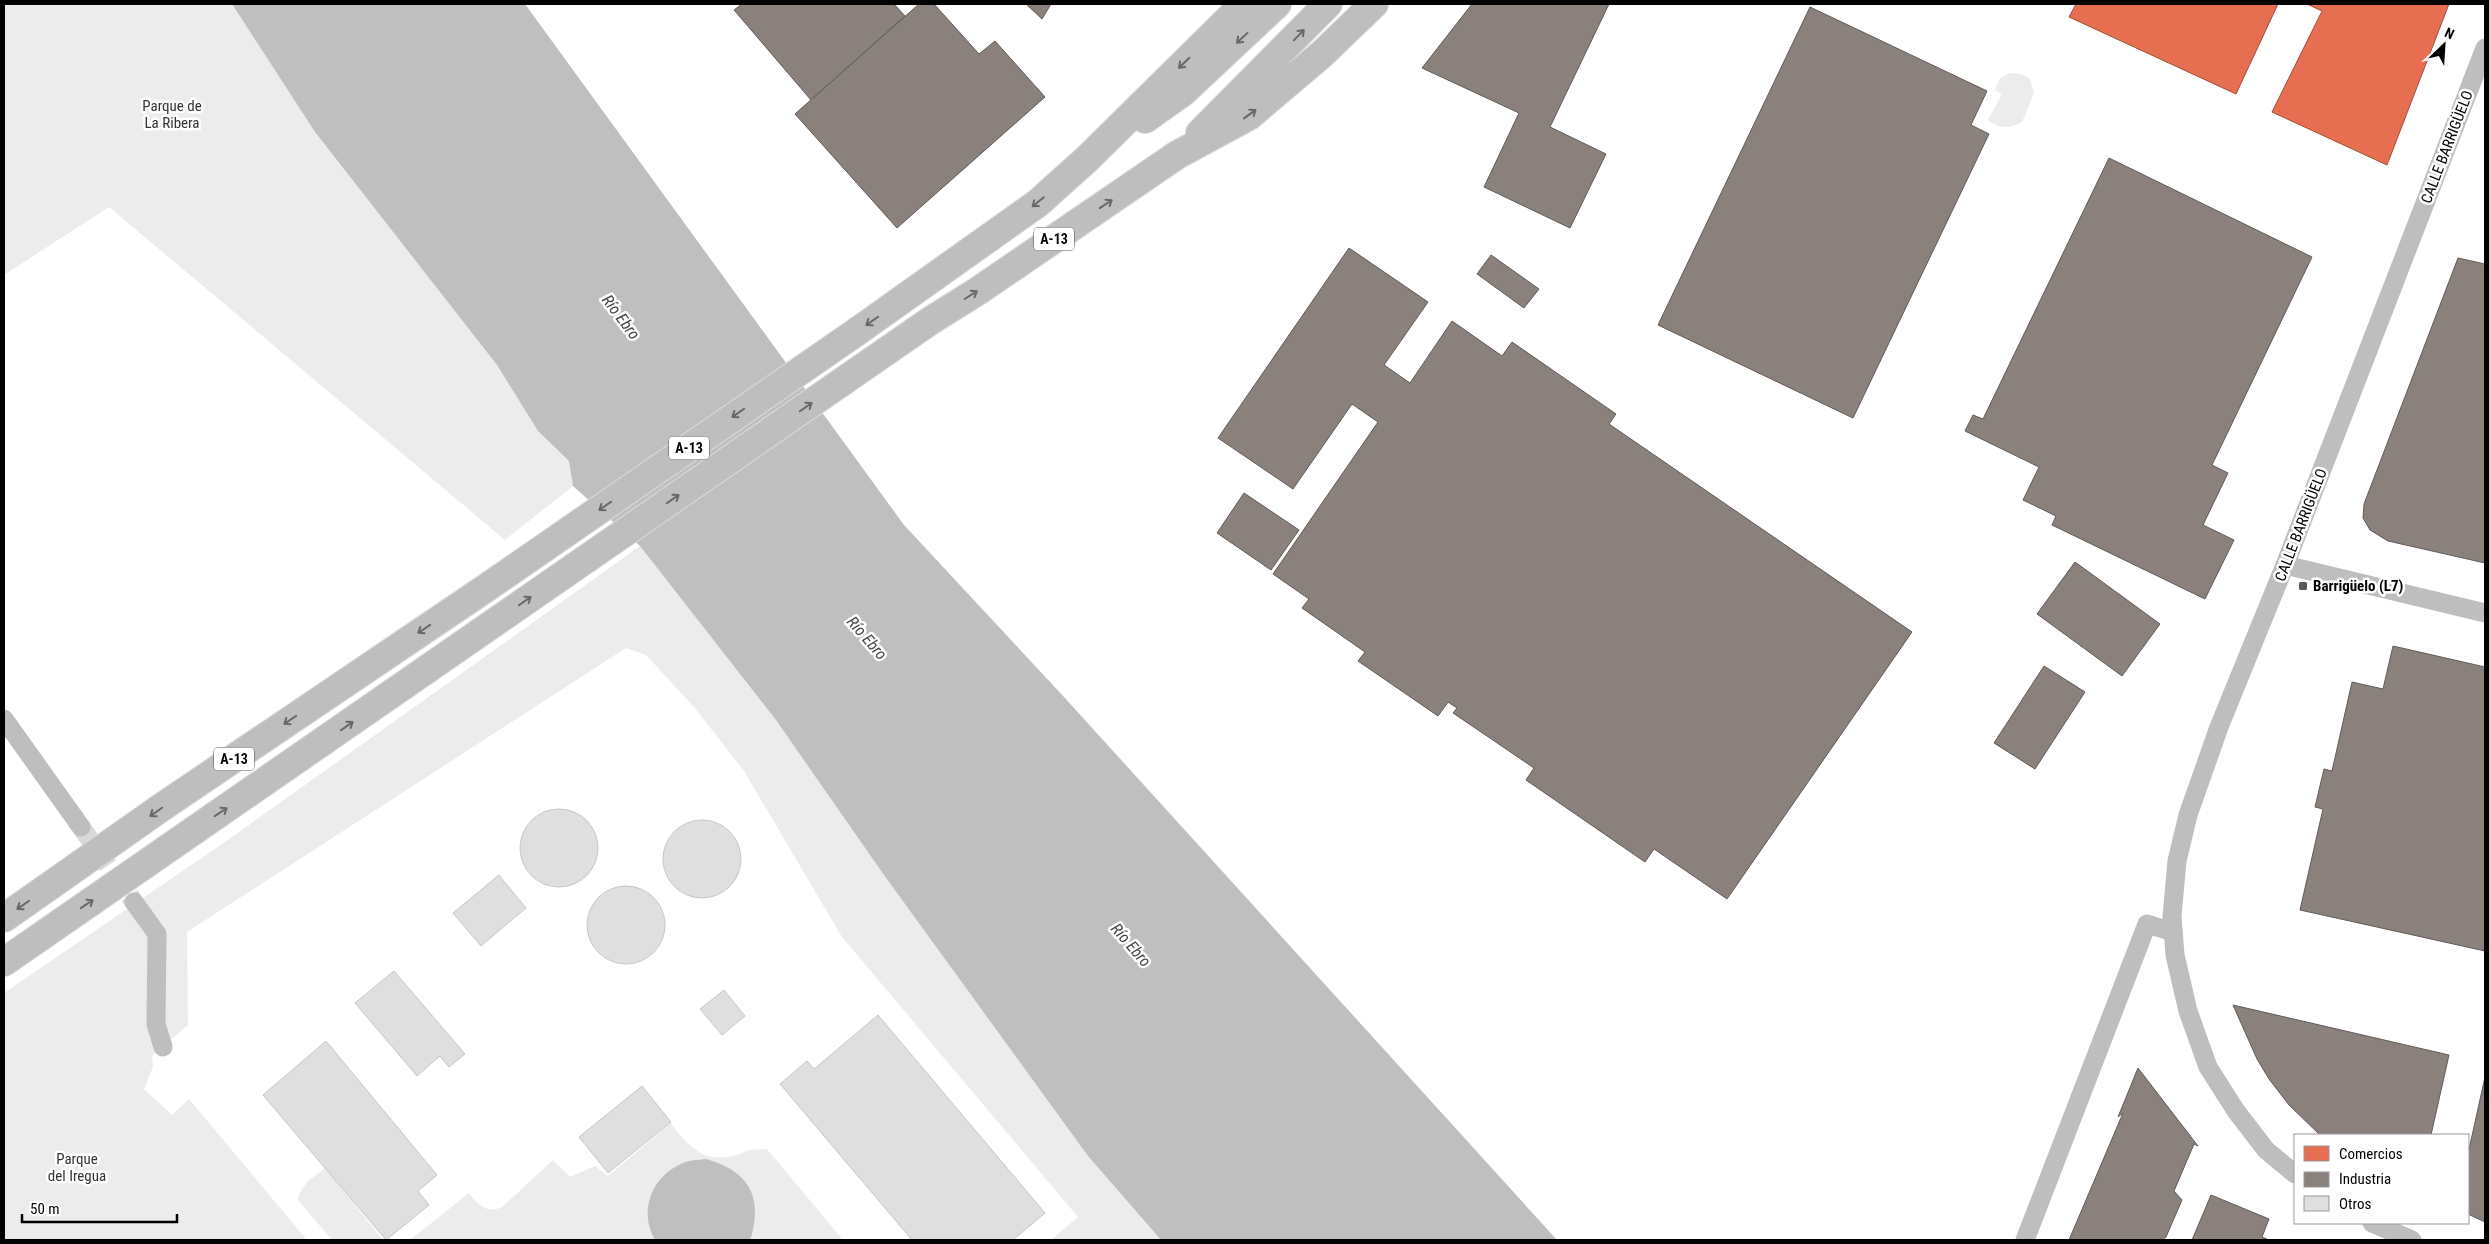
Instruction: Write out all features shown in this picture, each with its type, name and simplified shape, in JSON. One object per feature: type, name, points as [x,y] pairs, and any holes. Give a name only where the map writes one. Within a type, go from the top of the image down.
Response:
[{"type":"highway","points":[[1088,158],[1244,4]]},
{"type":"highway","name":"A-13","points":[[4,918],[465,602],[1038,202],[1088,158],[1183,92],[1277,4]]},
{"type":"highway","name":"A-13","points":[[4,962],[930,321],[978,291],[1177,155],[1328,4]]},
{"type":"highway","points":[[1177,155],[1249,116],[1322,54],[1374,4]]},
{"type":"street","name":"CALLE BARRIGÜELO","points":[[2294,1173],[2266,1150],[2236,1111],[2208,1067],[2188,1012],[2175,955],[2172,916],[2177,861],[2188,815],[2219,726],[2285,565],[2485,48]]},
{"type":"street","points":[[2285,565],[2485,613]]},
{"type":"street","points":[[4,719],[81,827]]},
{"type":"street","points":[[134,902],[158,934],[156,1024],[163,1047]]},
{"type":"street","points":[[2026,1240],[2147,924],[2173,932]]},
{"type":"street","points":[[2374,1224],[2412,1240]]},
{"type":"green space","name":"Parque de La Ribera","points":[[4,4],[232,4],[315,132],[497,365],[538,431],[569,461],[573,486],[505,540],[109,207],[4,275]]},
{"type":"green space","points":[[2010,73],[2021,74],[2030,79],[2034,93],[2022,122],[2005,127],[1988,120],[2002,94],[1995,90],[2000,78]]},
{"type":"green space","name":"Parque del Iregua","points":[[640,546],[776,720],[1088,1156],[1161,1240],[1051,1240],[1078,1217],[842,937],[744,771],[694,707],[646,655],[626,648],[187,932],[188,1025],[152,1056],[153,1067],[144,1089],[172,1115],[189,1099],[307,1240],[4,1240],[4,993],[225,842]]},
{"type":"green space","points":[[671,1123],[695,1149],[710,1156],[728,1157],[749,1150],[767,1149],[843,1240],[410,1240],[469,1193],[483,1207],[497,1209],[502,1207],[553,1160],[570,1177],[595,1166],[608,1176]]},
{"type":"green space","points":[[325,1168],[383,1240],[332,1240],[298,1200],[305,1186]]},
{"type":"water","name":"Río Ebro","points":[[232,4],[525,4],[904,525],[1064,697],[1557,1240],[1161,1240],[1088,1156],[884,875],[776,720],[640,546],[573,486],[569,461],[538,431],[497,365],[315,132]]},
{"type":"water","points":[[706,1159],[732,1170],[749,1187],[755,1209],[751,1238],[749,1240],[655,1240],[650,1229],[648,1206],[656,1185],[663,1176],[683,1163]]},
{"type":"building: Comercios","points":[[2076,4],[2278,4],[2236,94],[2069,17]]},
{"type":"building: Comercios","points":[[2307,4],[2449,4],[2387,165],[2272,112],[2322,11]]},
{"type":"building: Industria","points":[[742,4],[894,4],[905,16],[811,100],[734,10]]},
{"type":"building: Industria","points":[[919,4],[934,4],[979,54],[995,41],[1045,97],[897,228],[795,114]]},
{"type":"building: Industria","points":[[1026,4],[1051,4],[1042,19]]},
{"type":"building: Industria","points":[[1472,4],[1609,4],[1550,127],[1606,154],[1570,228],[1484,187],[1519,113],[1422,68]]},
{"type":"building: Industria","points":[[1810,7],[1987,91],[1971,125],[1989,134],[1853,418],[1658,325]]},
{"type":"building: Industria","points":[[2109,158],[2312,257],[2212,465],[2228,473],[2203,525],[2234,540],[2205,599],[2052,525],[2056,516],[2023,500],[2039,467],[1965,431],[1973,415],[1983,419]]},
{"type":"building: Industria","points":[[1349,248],[1428,302],[1384,365],[1410,383],[1452,321],[1502,356],[1512,342],[1616,414],[1609,424],[1912,632],[1727,899],[1654,849],[1645,862],[1526,780],[1534,768],[1453,713],[1457,708],[1448,702],[1438,716],[1358,661],[1365,652],[1302,608],[1309,599],[1273,574],[1378,422],[1352,404],[1293,489],[1218,438]]},
{"type":"building: Industria","points":[[1491,255],[1539,289],[1524,308],[1477,274]]},
{"type":"building: Industria","points":[[2458,258],[2485,264],[2485,563],[2388,541],[2370,530],[2363,518],[2364,504]]},
{"type":"building: Industria","points":[[1244,493],[1299,530],[1271,570],[1217,533]]},
{"type":"building: Industria","points":[[2075,562],[2160,624],[2122,676],[2037,614]]},
{"type":"building: Industria","points":[[2393,646],[2485,667],[2485,951],[2300,910],[2323,809],[2315,807],[2324,769],[2332,771],[2352,682],[2383,689]]},
{"type":"building: Industria","points":[[2044,666],[2085,692],[2035,769],[1994,743]]},
{"type":"building: Industria","points":[[2233,1005],[2449,1055],[2431,1134],[2319,1134],[2289,1105],[2269,1079],[2257,1059]]},
{"type":"building: Industria","points":[[2138,1068],[2198,1146],[2194,1144],[2174,1191],[2182,1200],[2166,1237],[2162,1240],[2069,1240],[2123,1113],[2118,1117]]},
{"type":"building: Industria","points":[[2485,1077],[2485,1222],[2469,1214],[2469,1149]]},
{"type":"building: Industria","points":[[2211,1195],[2269,1219],[2262,1237],[2269,1240],[2192,1240]]},
{"type":"building: Otros","points":[[559,809],[574,812],[587,820],[595,833],[598,848],[595,863],[587,876],[574,884],[559,887],[544,884],[531,876],[523,863],[520,848],[523,833],[531,820],[544,812]]},
{"type":"building: Otros","points":[[702,820],[717,823],[730,831],[738,844],[741,859],[738,874],[730,887],[717,895],[702,898],[687,895],[674,887],[666,874],[663,859],[666,844],[674,831],[687,823]]},
{"type":"building: Otros","points":[[499,875],[526,908],[481,946],[453,913]]},
{"type":"building: Otros","points":[[626,886],[641,889],[654,897],[662,910],[665,925],[662,940],[654,953],[641,961],[626,964],[611,961],[598,953],[590,940],[587,925],[590,910],[598,897],[611,889]]},
{"type":"building: Otros","points":[[394,971],[465,1054],[449,1067],[440,1056],[417,1076],[355,1003]]},
{"type":"building: Otros","points":[[724,990],[745,1016],[722,1035],[700,1009]]},
{"type":"building: Otros","points":[[878,1015],[1045,1213],[1013,1240],[912,1240],[780,1084],[807,1061],[814,1069]]},
{"type":"building: Otros","points":[[326,1041],[437,1175],[418,1191],[429,1205],[386,1240],[263,1095]]},
{"type":"building: Otros","points":[[642,1086],[671,1122],[608,1173],[579,1137]]},
{"type":"tunnel","points":[[81,827],[134,902]]},
{"type":"place","name":"Barrigüelo (L7)","points":[[2303,586]]}]
